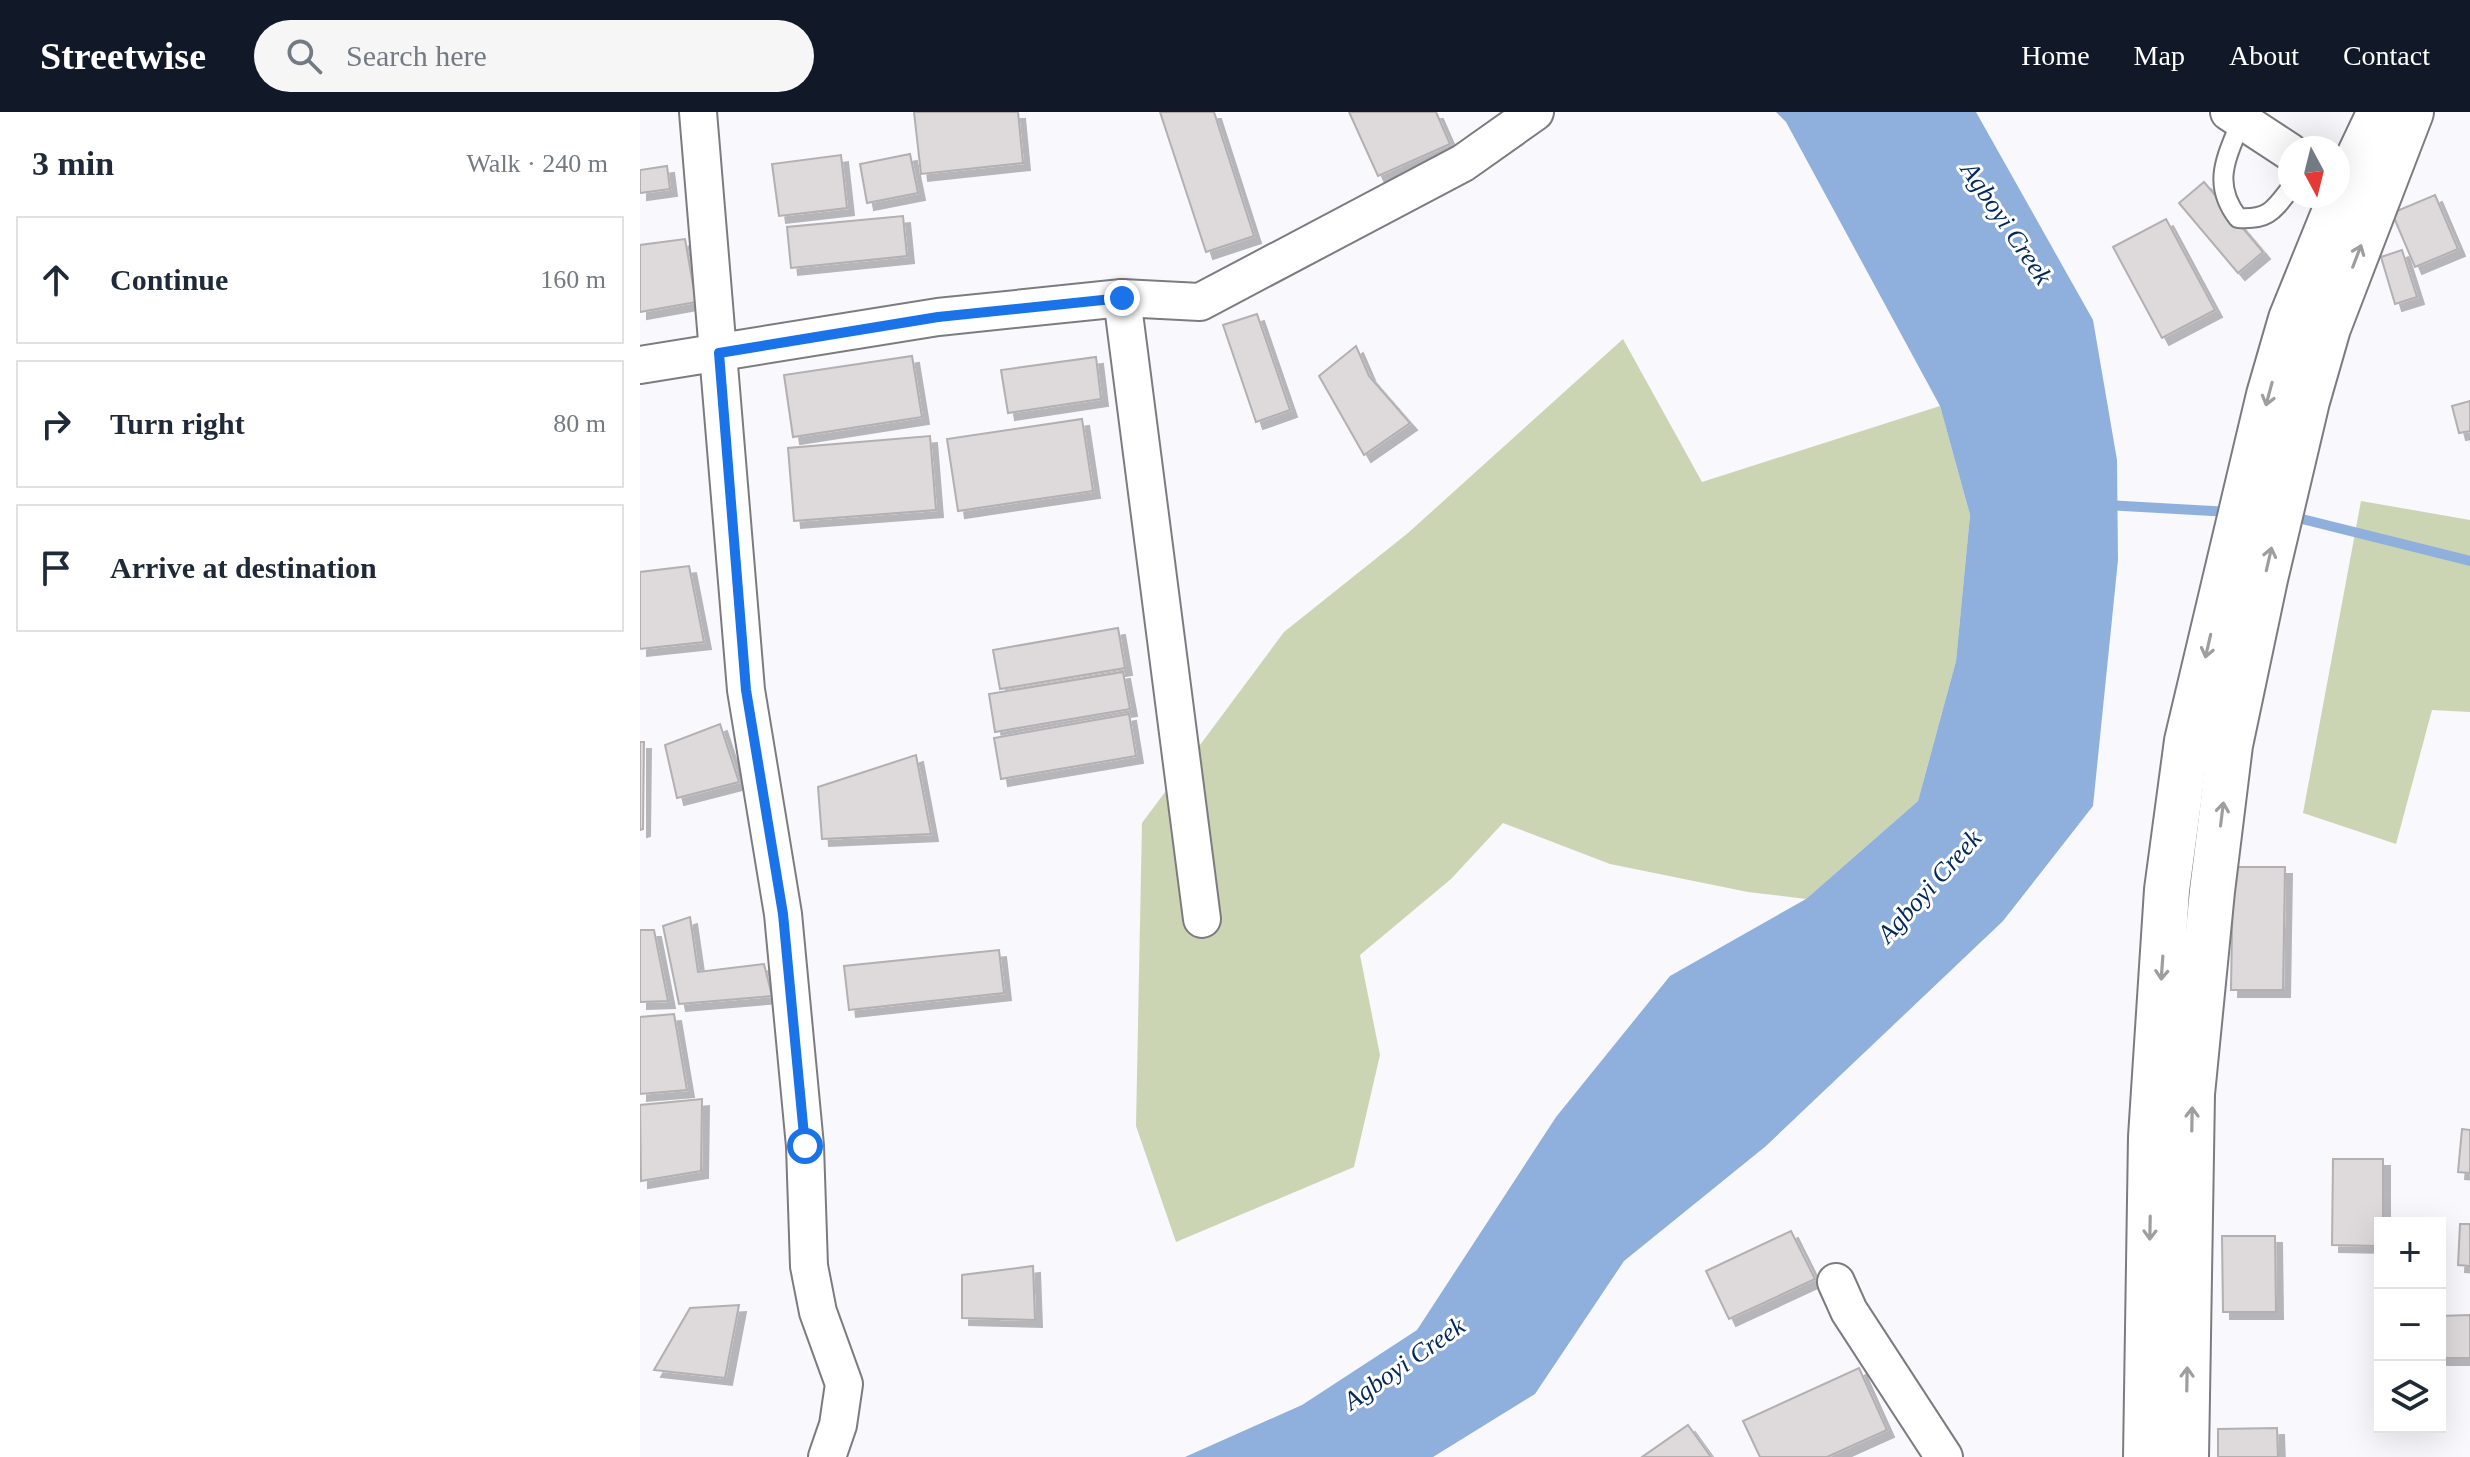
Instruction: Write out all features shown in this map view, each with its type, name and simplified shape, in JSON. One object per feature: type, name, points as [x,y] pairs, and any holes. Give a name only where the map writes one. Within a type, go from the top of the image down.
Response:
[{"type":"street","points":[[698,112],[746,690],[784,930],[805,1146],[809,1266],[818,1312],[844,1384],[838,1425],[827,1457]]},
{"type":"street","points":[[640,365],[938,317],[1122,298],[1200,302],[1463,163],[1535,112]]},
{"type":"street","points":[[2146,1457],[2151,1137],[2167,890],[2187,741],[2269,395],[2310,323],[2380,112]]},
{"type":"street","points":[[2354,188],[2411,112]]},
{"type":"street","points":[[2235,116],[2278,144]]},
{"type":"street","points":[[1122,298],[1202,919]]},
{"type":"street","points":[[2186,1457],[2192,1094],[2212,891],[2233,730],[2307,401],[2310,323]]},
{"type":"street","points":[[1836,1282],[1849,1311],[1944,1457]]},
{"type":"lane","points":[[2235,116],[2223,169],[2222,183],[2228,206],[2238,218],[2255,219],[2272,213],[2278,205]]},
{"type":"green space","points":[[1623,339],[1702,482],[1940,406],[1970,515],[1956,661],[1918,801],[1806,899],[1748,892],[1610,864],[1503,823],[1451,879],[1360,955],[1380,1055],[1354,1167],[1176,1242],[1136,1126],[1142,823],[1284,632],[1408,533]]},
{"type":"green space","points":[[2361,501],[2470,520],[2470,712],[2432,710],[2396,844],[2303,813]]},
{"type":"water","name":"Agboyi Creek","points":[[1776,112],[1976,112],[2093,320],[2117,460],[2118,560],[2093,806],[2003,921],[1766,1146],[1624,1261],[1535,1394],[1433,1457],[1185,1457],[1302,1405],[1417,1330],[1556,1117],[1670,976],[1806,899],[1918,801],[1956,661],[1970,515],[1940,406],[1786,122]]},
{"type":"building","points":[[914,112],[1018,112],[1023,163],[921,174]]},
{"type":"building","points":[[1160,112],[1214,112],[1254,236],[1206,252]]},
{"type":"building","points":[[1349,112],[1436,112],[1450,144],[1378,176]]},
{"type":"building","points":[[910,154],[918,193],[867,203],[860,164]]},
{"type":"building","points":[[841,155],[847,208],[779,216],[772,164]]},
{"type":"building","points":[[667,166],[670,189],[640,193],[640,170]]},
{"type":"building","points":[[2204,182],[2263,252],[2238,273],[2179,203]]},
{"type":"building","points":[[2435,195],[2458,249],[2415,267],[2392,213]]},
{"type":"building","points":[[903,216],[907,256],[791,268],[787,227]]},
{"type":"building","points":[[2166,219],[2215,310],[2162,338],[2113,247]]},
{"type":"building","points":[[685,239],[696,302],[640,312],[640,245]]},
{"type":"building","points":[[2402,250],[2417,297],[2395,304],[2381,257]]},
{"type":"building","points":[[1257,314],[1290,410],[1256,422],[1223,325]]},
{"type":"building","points":[[1356,346],[1369,376],[1410,423],[1364,455],[1319,376]]},
{"type":"building","points":[[912,356],[922,417],[793,437],[784,375]]},
{"type":"building","points":[[1096,357],[1101,399],[1008,413],[1001,370]]},
{"type":"building","points":[[2470,401],[2470,431],[2459,433],[2452,406]]},
{"type":"building","points":[[1082,419],[1093,491],[958,511],[947,439]]},
{"type":"building","points":[[930,436],[936,510],[794,521],[788,448]]},
{"type":"building","points":[[689,566],[704,642],[640,649],[640,572]]},
{"type":"building","points":[[1118,628],[1125,668],[1000,689],[993,650]]},
{"type":"building","points":[[1123,672],[1130,709],[995,732],[989,694]]},
{"type":"building","points":[[1129,714],[1136,756],[1001,779],[994,738]]},
{"type":"building","points":[[720,724],[739,782],[677,798],[665,745]]},
{"type":"building","points":[[640,742],[644,742],[643,829],[640,830]]},
{"type":"building","points":[[916,755],[931,834],[822,839],[818,787]]},
{"type":"building","points":[[2233,867],[2285,867],[2283,990],[2231,990]]},
{"type":"building","points":[[690,917],[698,972],[764,964],[772,996],[679,1004],[663,926]]},
{"type":"building","points":[[640,930],[654,930],[668,1001],[640,1002]]},
{"type":"building","points":[[999,950],[1004,993],[849,1010],[844,966]]},
{"type":"building","points":[[674,1014],[687,1090],[640,1094],[640,1017]]},
{"type":"building","points":[[702,1099],[701,1171],[641,1181],[640,1105]]},
{"type":"building","points":[[2462,1129],[2470,1130],[2470,1173],[2458,1172]]},
{"type":"building","points":[[2333,1159],[2383,1159],[2383,1217],[2374,1217],[2374,1246],[2332,1245]]},
{"type":"building","points":[[2460,1224],[2470,1224],[2470,1266],[2458,1265]]},
{"type":"building","points":[[1791,1231],[1815,1279],[1729,1319],[1706,1271]]},
{"type":"building","points":[[2222,1236],[2275,1236],[2276,1312],[2223,1312]]},
{"type":"building","points":[[1033,1266],[1035,1320],[962,1318],[962,1275]]},
{"type":"building","points":[[739,1305],[725,1378],[654,1370],[690,1308]]},
{"type":"building","points":[[2470,1315],[2470,1358],[2446,1358],[2446,1316]]},
{"type":"building","points":[[1859,1368],[1887,1430],[1827,1457],[1760,1457],[1743,1421]]},
{"type":"building","points":[[1688,1425],[1711,1457],[1642,1457]]},
{"type":"building","points":[[2277,1428],[2278,1457],[2218,1457],[2218,1429]]},
{"type":"waterway","points":[[2106,505],[2230,512]]},
{"type":"waterway","points":[[2290,516],[2470,561]]},
{"type":"route","points":[[805,1146],[783,914],[746,690],[719,353],[938,317],[1122,298]]}]
